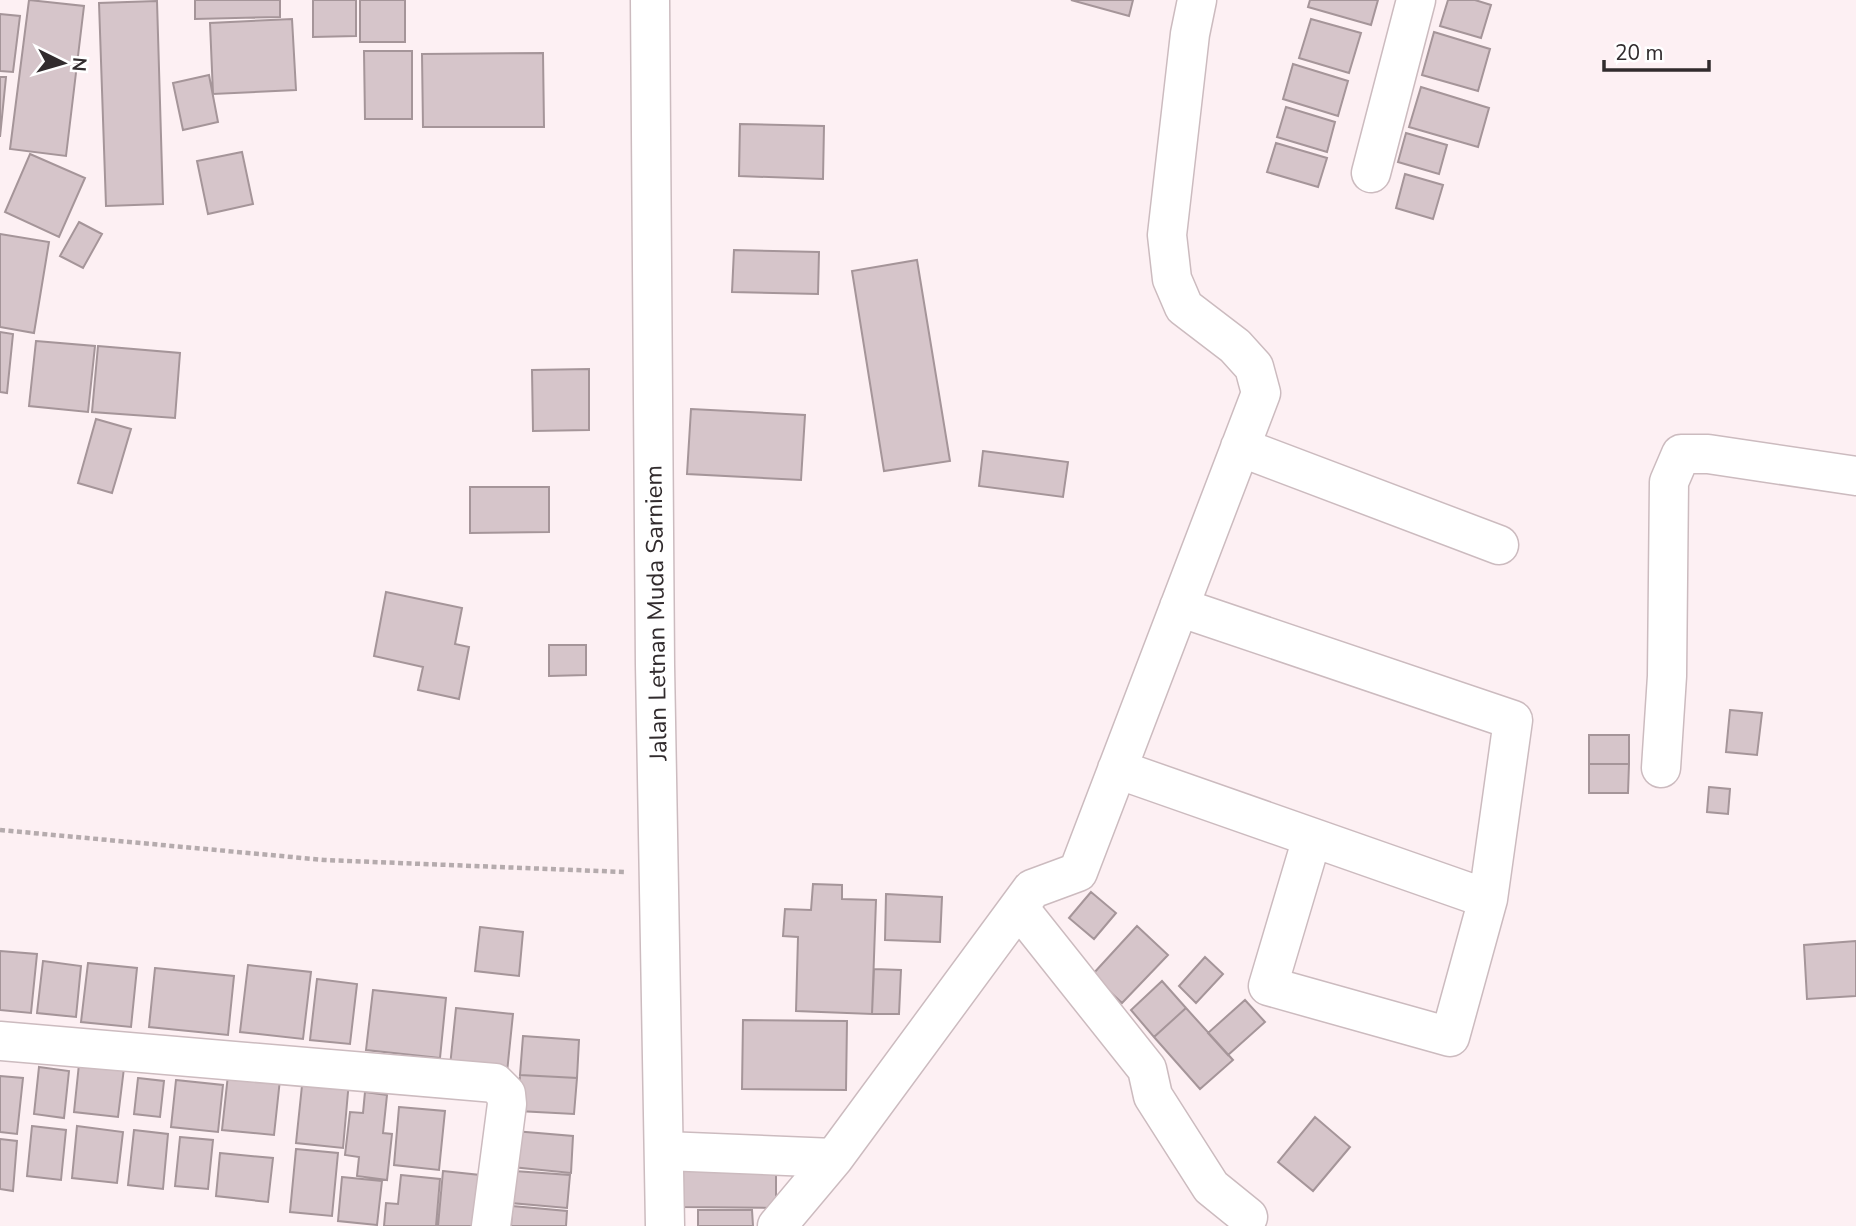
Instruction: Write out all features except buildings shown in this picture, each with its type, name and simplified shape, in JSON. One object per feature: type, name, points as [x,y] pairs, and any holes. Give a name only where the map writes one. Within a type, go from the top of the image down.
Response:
[{"type":"street","name":"Jalan Letnan Muda Sarniem","points":[[650,0],[666,1226]]},
{"type":"street","points":[[777,1226],[834,1158],[1032,890],[1078,872],[1261,393],[1254,367],[1235,346],[1184,307],[1172,279],[1167,236],[1189,34],[1197,0]]},
{"type":"street","points":[[1371,173],[1416,0]]},
{"type":"street","points":[[1240,447],[1499,545]]},
{"type":"street","points":[[1661,768],[1667,676],[1669,482],[1681,454],[1708,454],[1856,476]]},
{"type":"street","points":[[1179,607],[1513,720],[1488,899],[1450,1037],[1268,986],[1312,838]]},
{"type":"street","points":[[1117,769],[1488,899]]},
{"type":"street","points":[[1019,908],[1147,1069],[1153,1096],[1211,1187],[1248,1217]]},
{"type":"street","points":[[0,1041],[495,1083],[506,1094],[507,1104],[491,1226]]},
{"type":"street","points":[[665,1151],[834,1158]]},
{"type":"path","points":[[0,830],[324,860],[660,873]]}]
